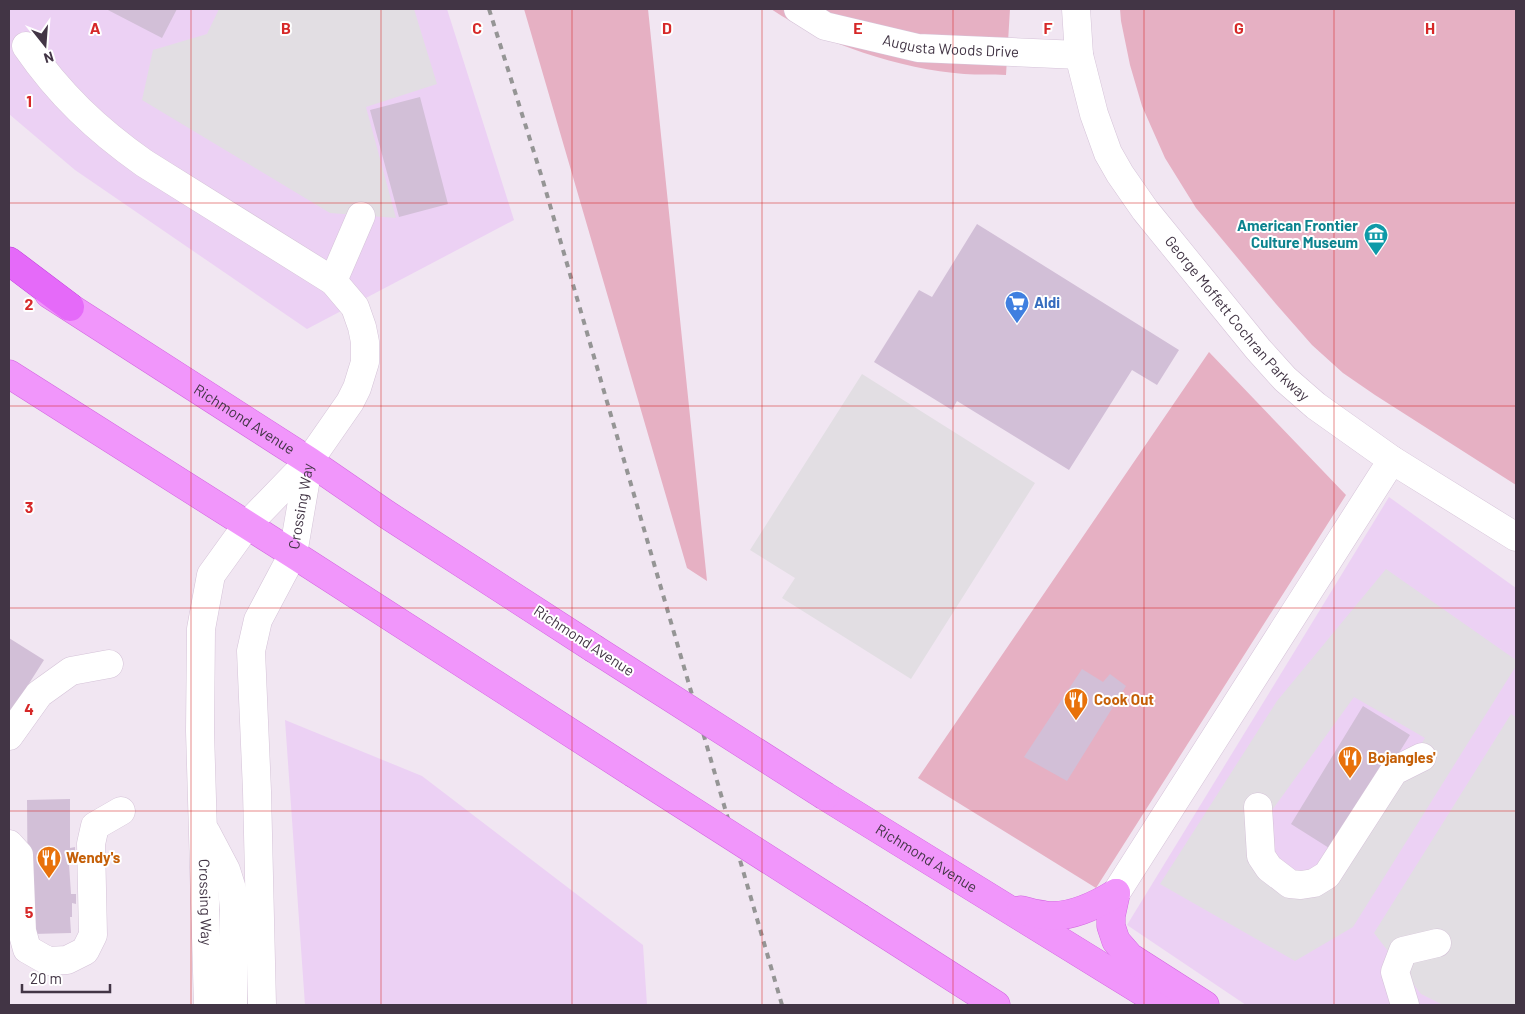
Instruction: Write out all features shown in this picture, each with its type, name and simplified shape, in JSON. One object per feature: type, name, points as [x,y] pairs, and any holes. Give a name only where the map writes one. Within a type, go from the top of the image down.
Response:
[{"type":"highway","points":[[9,261],[70,308]]},
{"type":"main road","name":"Richmond Avenue","points":[[9,268],[309,461],[386,514],[593,648],[825,796],[1164,1005]]},
{"type":"main road","points":[[9,374],[996,1005]]},
{"type":"main road","points":[[1003,906],[1045,916],[1062,915],[1081,911],[1102,902],[1116,893]]},
{"type":"main road","points":[[1116,893],[1111,916],[1111,926],[1116,941],[1130,957],[1205,1005]]},
{"type":"street","name":"Augusta Woods Drive","points":[[798,9],[825,26],[918,48],[1079,55]]},
{"type":"street","name":"George Moffett Cochran Parkway","points":[[1076,9],[1079,55],[1094,114],[1108,153],[1145,210],[1285,380],[1316,406],[1392,460],[1516,537]]},
{"type":"street","points":[[26,46],[38,65],[71,103],[118,144],[333,281],[355,307],[365,342],[365,362],[357,388],[350,402],[309,461]]},
{"type":"street","points":[[333,281],[361,216]]},
{"type":"street","points":[[1116,893],[1392,460]]},
{"type":"street","name":"Crossing Way","points":[[208,1005],[200,730],[200,629],[211,575],[247,526],[309,461]]},
{"type":"street","name":"Crossing Way","points":[[262,1005],[258,791],[251,651],[258,620],[292,554],[309,461]]},
{"type":"street","points":[[9,736],[39,694],[71,671],[109,664]]},
{"type":"street","points":[[1258,806],[1261,856],[1269,868],[1290,884],[1314,883],[1327,876],[1394,771],[1422,757]]},
{"type":"street","points":[[9,844],[19,855],[22,931],[27,949],[48,961],[67,960],[86,950],[93,935],[91,844],[95,826],[121,811]]},
{"type":"street","points":[[203,827],[226,870],[232,889],[234,909],[233,1005]]},
{"type":"street","points":[[1405,1005],[1395,972],[1402,951],[1436,943]]},
{"type":"shaded area","points":[[9,9],[447,9],[514,220],[307,329],[75,170],[9,114]]},
{"type":"shaded area","points":[[219,9],[414,9],[437,84],[366,107],[396,218],[330,213],[142,100],[153,50],[207,34]]},
{"type":"shaded area","points":[[524,9],[648,9],[707,581],[687,568]]},
{"type":"shaded area","points":[[771,9],[1010,9],[1006,75],[964,74],[940,71],[915,67],[863,53],[814,33]]},
{"type":"shaded area","name":"American Frontier Culture Museum","points":[[1120,9],[1516,9],[1516,485],[1343,373],[1312,345],[1196,208],[1165,158],[1142,106],[1130,65]]},
{"type":"shaded area","points":[[1209,352],[1346,495],[1096,888],[918,778]]},
{"type":"shaded area","points":[[862,374],[1035,483],[911,679],[782,598],[795,578],[750,550]]},
{"type":"shaded area","points":[[1389,497],[1516,588],[1516,1005],[1246,1005],[1127,925]]},
{"type":"shaded area","points":[[1386,569],[1516,660],[1516,666],[1353,927],[1295,961],[1160,884],[1277,701]],"holes":[[[1354,697],[1425,738],[1340,874],[1270,879],[1257,831]]]},
{"type":"shaded area","points":[[1511,714],[1516,717],[1516,1005],[1443,1005],[1421,994],[1374,933]]},
{"type":"shaded area","points":[[285,720],[422,776],[643,945],[647,1005],[305,1005]]},
{"type":"building","points":[[106,9],[177,9],[162,38]]},
{"type":"building","points":[[420,97],[448,204],[399,217],[370,110]]},
{"type":"building","name":"Aldi","points":[[977,224],[1179,350],[1157,385],[1132,370],[1069,470],[957,401],[952,410],[874,362],[919,290],[932,297]]},
{"type":"building","points":[[9,638],[44,660],[9,715]]},
{"type":"building","name":"Cook Out","points":[[1082,669],[1103,682],[1110,674],[1126,686],[1067,781],[1024,757]]},
{"type":"building","name":"Bojangles'","points":[[1363,706],[1410,735],[1337,853],[1291,824]]},
{"type":"building","name":"Wendy's","points":[[70,799],[70,848],[75,847],[75,864],[69,864],[71,894],[76,894],[76,904],[72,903],[72,917],[70,917],[71,933],[33,934],[28,918],[27,800]]},
{"type":"railway","points":[[489,9],[543,181],[782,1005]]},
{"type":"place","name":"American Frontier Culture Museum","points":[[1376,256]]},
{"type":"place","name":"Aldi","points":[[1017,324]]},
{"type":"place","name":"Cook Out","points":[[1076,721]]},
{"type":"place","name":"Bojangles'","points":[[1350,779]]},
{"type":"place","name":"Wendy's","points":[[49,879]]}]
